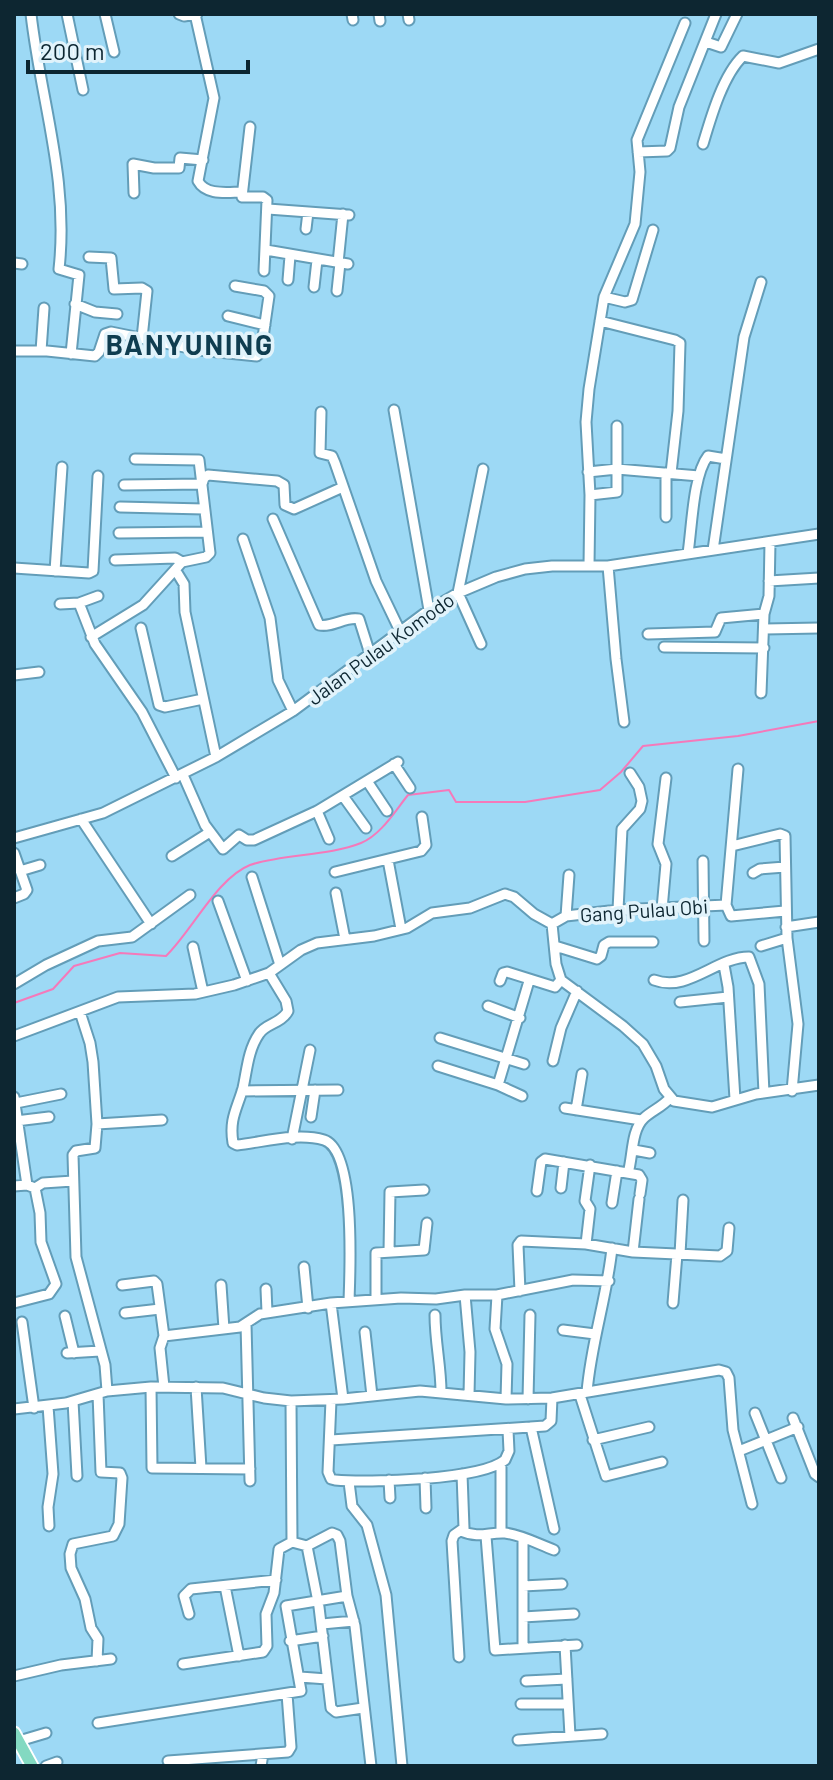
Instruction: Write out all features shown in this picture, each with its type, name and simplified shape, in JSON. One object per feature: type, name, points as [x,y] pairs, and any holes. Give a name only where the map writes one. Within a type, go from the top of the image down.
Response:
[{"type":"main road","points":[[16,1737],[32,1766]]},
{"type":"street","points":[[31,14],[58,165],[62,228],[59,269],[79,275],[71,354]]},
{"type":"street","points":[[67,14],[83,90]]},
{"type":"street","points":[[105,14],[114,52]]},
{"type":"street","points":[[179,14],[196,14],[214,98],[198,181],[207,191],[242,192]]},
{"type":"street","points":[[638,152],[667,151],[670,148],[679,107],[716,14]]},
{"type":"street","points":[[706,42],[721,47],[737,14]]},
{"type":"street","points":[[589,566],[589,389],[604,297],[635,224],[639,199],[637,140],[685,23]]},
{"type":"street","points":[[703,144],[712,112],[740,59],[750,57],[779,63],[819,49]]},
{"type":"street","points":[[250,127],[242,197],[266,198],[264,271]]},
{"type":"street","points":[[134,193],[133,164],[179,168],[180,158],[203,160]]},
{"type":"street","points":[[268,209],[346,214],[337,291]]},
{"type":"street","points":[[306,229],[308,212]]},
{"type":"street","points":[[604,297],[625,302],[632,300],[653,230]]},
{"type":"street","points":[[266,250],[342,263]]},
{"type":"street","points":[[288,280],[290,256]]},
{"type":"street","points":[[89,257],[111,258],[114,289],[142,288],[147,291],[142,338]]},
{"type":"street","points":[[314,287],[317,260]]},
{"type":"street","points":[[713,550],[744,337],[761,282]]},
{"type":"street","points":[[14,351],[97,355],[107,333],[199,350],[257,356],[261,351],[267,293],[235,286]]},
{"type":"street","points":[[75,304],[95,312],[117,314]]},
{"type":"street","points":[[41,351],[44,308]]},
{"type":"street","points":[[228,316],[265,325]]},
{"type":"street","points":[[600,321],[680,343],[678,411],[668,473],[666,517]]},
{"type":"street","points":[[394,410],[429,610]]},
{"type":"street","points":[[321,412],[320,453],[332,456],[376,581],[400,631]]},
{"type":"street","points":[[590,495],[615,493],[617,426]]},
{"type":"street","points":[[688,553],[699,476],[708,456],[726,459]]},
{"type":"street","points":[[91,637],[143,605],[179,567],[208,557],[199,460],[135,459]]},
{"type":"street","points":[[55,571],[62,467]]},
{"type":"street","points":[[481,644],[458,593],[483,469]]},
{"type":"street","points":[[588,472],[617,469],[699,476]]},
{"type":"street","points":[[202,484],[208,475],[277,481],[284,485],[285,505],[294,509],[343,487]]},
{"type":"street","points":[[14,568],[93,571],[98,476]]},
{"type":"street","points":[[124,485],[202,484]]},
{"type":"street","points":[[120,507],[204,509]]},
{"type":"street","points":[[273,519],[319,625],[359,619],[370,654]]},
{"type":"street","points":[[119,533],[207,532]]},
{"type":"street","name":"Jalan Pulau Komodo","points":[[14,838],[103,813],[216,757],[293,711],[429,610],[458,593],[496,577],[525,569],[608,566],[819,534]]},
{"type":"street","points":[[243,539],[270,618],[278,680],[293,711]]},
{"type":"street","points":[[761,693],[770,542]]},
{"type":"street","points":[[115,560],[175,558],[184,584],[185,612],[216,757]]},
{"type":"street","points":[[608,566],[624,722]]},
{"type":"street","points":[[769,581],[819,578]]},
{"type":"street","points":[[60,604],[79,603],[98,596]]},
{"type":"street","points":[[79,603],[91,637],[147,719],[220,848],[225,849],[237,835],[254,840],[317,811],[396,763],[410,788]]},
{"type":"street","points":[[648,634],[715,632],[721,618],[764,614]]},
{"type":"street","points":[[141,628],[159,705],[165,707],[203,699]]},
{"type":"street","points":[[765,629],[819,628]]},
{"type":"street","points":[[664,647],[764,648]]},
{"type":"street","points":[[14,675],[39,672]]},
{"type":"street","name":"Gang Pulau Obi","points":[[552,924],[566,916],[618,910],[726,905],[738,769]]},
{"type":"street","points":[[618,910],[623,826],[640,809],[642,801],[639,787],[630,773]]},
{"type":"street","points":[[662,909],[666,864],[658,844],[666,778]]},
{"type":"street","points":[[367,781],[387,811]]},
{"type":"street","points":[[343,796],[366,828]]},
{"type":"street","points":[[317,811],[329,839]]},
{"type":"street","points":[[335,872],[425,848],[422,817]]},
{"type":"street","points":[[81,819],[151,924]]},
{"type":"street","points":[[172,856],[210,832]]},
{"type":"street","points":[[732,846],[784,834],[785,911],[798,1024],[792,1091]]},
{"type":"street","points":[[14,853],[27,890],[14,898]]},
{"type":"street","points":[[388,860],[401,929]]},
{"type":"street","points":[[703,861],[704,941]]},
{"type":"street","points":[[20,871],[40,865]]},
{"type":"street","points":[[753,873],[760,869],[785,867]]},
{"type":"street","points":[[566,916],[569,875]]},
{"type":"street","points":[[252,877],[280,965]]},
{"type":"street","points":[[336,893],[345,939]]},
{"type":"street","points":[[14,1036],[128,995],[203,992],[247,981],[269,973],[308,946],[401,929],[415,925],[432,913],[470,908],[505,894],[552,924],[561,980],[643,1044],[670,1098],[707,1107],[764,1093],[819,1085]]},
{"type":"street","points":[[14,984],[98,941],[132,937],[190,895]]},
{"type":"street","points":[[218,901],[247,981]]},
{"type":"street","points":[[726,905],[731,916],[785,911]]},
{"type":"street","points":[[761,946],[819,922]]},
{"type":"street","points":[[555,946],[597,959],[609,942],[653,942]]},
{"type":"street","points":[[193,947],[203,992]]},
{"type":"street","points":[[654,980],[670,984],[698,976],[737,958],[749,957],[757,977],[764,1093]]},
{"type":"street","points":[[724,965],[735,1099]]},
{"type":"street","points":[[500,981],[503,973],[507,972],[555,987],[561,980]]},
{"type":"street","points":[[269,973],[286,1001],[288,1011],[282,1019],[259,1034],[249,1058],[232,1120],[234,1144],[292,1139],[323,1140],[331,1144],[339,1156],[350,1224],[349,1301]]},
{"type":"street","points":[[498,1085],[529,981]]},
{"type":"street","points":[[553,1061],[564,1020],[577,991]]},
{"type":"street","points":[[680,1002],[728,997]]},
{"type":"street","points":[[488,1006],[520,1018]]},
{"type":"street","points":[[80,1012],[92,1052],[97,1124],[95,1148],[76,1151],[73,1155],[76,1257],[100,1351],[101,1472],[120,1473],[122,1478],[119,1524],[113,1536],[73,1544],[70,1560],[89,1609],[91,1628],[100,1644],[97,1661]]},
{"type":"street","points":[[440,1038],[524,1064]]},
{"type":"street","points":[[292,1139],[310,1050]]},
{"type":"street","points":[[438,1066],[522,1096]]},
{"type":"street","points":[[582,1074],[571,1109],[641,1120]]},
{"type":"street","points":[[311,1117],[315,1090]]},
{"type":"street","points":[[242,1091],[338,1090]]},
{"type":"street","points":[[14,1303],[51,1293],[56,1284],[41,1242],[40,1213],[16,1121],[15,1100],[61,1094]]},
{"type":"street","points":[[628,1173],[641,1120],[661,1108],[670,1098]]},
{"type":"street","points":[[16,1121],[49,1117]]},
{"type":"street","points":[[97,1124],[162,1120]]},
{"type":"street","points":[[634,1150],[650,1153]]},
{"type":"street","points":[[537,1191],[542,1160],[590,1165],[641,1177],[633,1252]]},
{"type":"street","points":[[561,1188],[564,1162]]},
{"type":"street","points":[[586,1244],[590,1209],[585,1201],[590,1165]]},
{"type":"street","points":[[612,1203],[617,1171]]},
{"type":"street","points":[[14,1186],[73,1181]]},
{"type":"street","points":[[389,1252],[390,1192],[424,1190]]},
{"type":"street","points":[[673,1303],[683,1200]]},
{"type":"street","points":[[376,1299],[376,1254],[424,1250],[427,1223]]},
{"type":"street","points":[[520,1291],[518,1245],[521,1241],[586,1244],[633,1252],[724,1256],[729,1228]]},
{"type":"street","points":[[612,1248],[609,1281],[584,1394],[593,1440],[606,1476],[662,1462]]},
{"type":"street","points":[[304,1267],[308,1308]]},
{"type":"street","points":[[164,1336],[224,1329],[246,1324],[267,1312],[331,1303],[497,1295],[573,1280],[609,1281]]},
{"type":"street","points":[[122,1285],[155,1282],[164,1336],[160,1348],[164,1387]]},
{"type":"street","points":[[221,1285],[224,1329]]},
{"type":"street","points":[[266,1289],[267,1312]]},
{"type":"street","points":[[465,1295],[470,1352],[469,1395]]},
{"type":"street","points":[[497,1295],[495,1329],[507,1364],[506,1399]]},
{"type":"street","points":[[331,1303],[343,1399]]},
{"type":"street","points":[[125,1313],[160,1309]]},
{"type":"street","points":[[435,1315],[441,1392]]},
{"type":"street","points":[[528,1399],[530,1315]]},
{"type":"street","points":[[65,1316],[71,1353],[100,1351]]},
{"type":"street","points":[[22,1322],[34,1408]]},
{"type":"street","points":[[246,1324],[250,1481]]},
{"type":"street","points":[[563,1330],[595,1334]]},
{"type":"street","points":[[365,1332],[372,1396]]},
{"type":"street","points":[[14,1409],[48,1406],[102,1393],[151,1387],[223,1388],[291,1401],[400,1392],[441,1392],[506,1399],[552,1398],[723,1371],[729,1378],[731,1417],[752,1504]]},
{"type":"street","points":[[151,1387],[152,1468],[250,1469]]},
{"type":"street","points":[[196,1387],[201,1468]]},
{"type":"street","points":[[331,1440],[508,1430],[549,1424],[552,1398]]},
{"type":"street","points":[[331,1400],[329,1476],[335,1480],[425,1478],[479,1472],[501,1464]]},
{"type":"street","points":[[73,1401],[77,1476]]},
{"type":"street","points":[[291,1401],[292,1542]]},
{"type":"street","points":[[48,1406],[53,1474],[48,1507],[49,1526]]},
{"type":"street","points":[[755,1413],[781,1478]]},
{"type":"street","points":[[739,1451],[796,1422],[815,1474],[819,1477]]},
{"type":"street","points":[[531,1427],[554,1529]]},
{"type":"street","points":[[593,1440],[649,1427]]},
{"type":"street","points":[[501,1533],[501,1464],[509,1451],[508,1430]]},
{"type":"street","points":[[459,1657],[452,1541],[464,1523],[462,1474]]},
{"type":"street","points":[[425,1478],[426,1508]]},
{"type":"street","points":[[389,1480],[390,1498]]},
{"type":"street","points":[[349,1482],[352,1506],[367,1525],[386,1595],[402,1766]]},
{"type":"street","points":[[461,1531],[474,1536],[501,1533],[554,1550]]},
{"type":"street","points":[[183,1664],[265,1650],[266,1614],[273,1599],[277,1553],[285,1543],[307,1546],[332,1533],[339,1537],[347,1596],[354,1621],[371,1766]]},
{"type":"street","points":[[486,1536],[495,1650],[577,1645]]},
{"type":"street","points":[[523,1538],[523,1648]]},
{"type":"street","points":[[307,1546],[322,1624],[332,1710],[363,1708]]},
{"type":"street","points":[[189,1614],[184,1596],[188,1591],[276,1580]]},
{"type":"street","points":[[523,1586],[562,1584]]},
{"type":"street","points":[[225,1586],[239,1656]]},
{"type":"street","points":[[273,1599],[286,1606],[347,1596]]},
{"type":"street","points":[[98,1723],[302,1690],[290,1641],[286,1606]]},
{"type":"street","points":[[523,1617],[574,1614]]},
{"type":"street","points":[[322,1624],[354,1621]]},
{"type":"street","points":[[290,1641],[323,1636]]},
{"type":"street","points":[[565,1645],[570,1736]]},
{"type":"street","points":[[14,1676],[44,1668],[111,1659]]},
{"type":"street","points":[[300,1677],[327,1679]]},
{"type":"street","points":[[526,1681],[567,1679]]},
{"type":"street","points":[[168,1761],[288,1752],[291,1749],[287,1694]]},
{"type":"street","points":[[521,1704],[568,1704]]},
{"type":"street","points":[[16,1737],[46,1733]]},
{"type":"street","points":[[518,1740],[602,1734]]},
{"type":"street","points":[[261,1766],[263,1754]]},
{"type":"street","points":[[46,1766],[57,1762]]},
{"type":"waterway","points":[[14,1003],[53,989],[74,966],[120,953],[166,956],[216,893],[238,872],[262,861],[361,843],[381,829],[408,795],[449,790],[456,802],[525,802],[600,790],[621,772],[643,746],[738,736],[819,721]]},
{"type":"district","name":"BANYUNING","points":[[190,345]]}]
